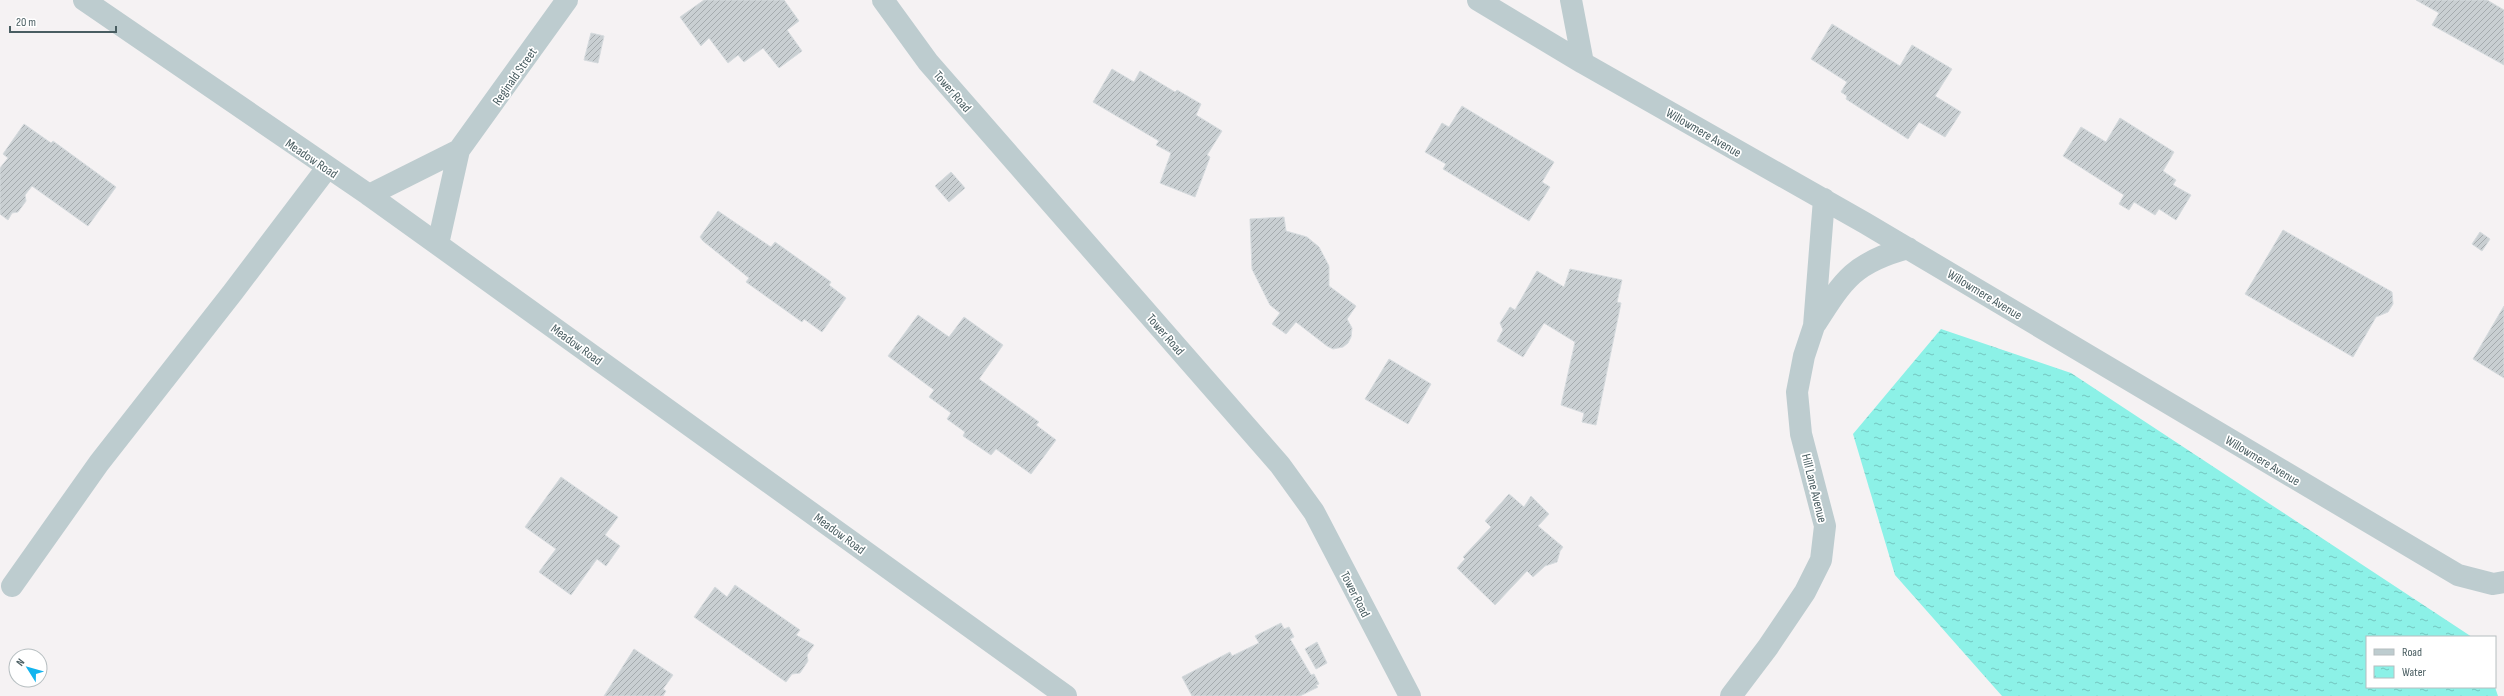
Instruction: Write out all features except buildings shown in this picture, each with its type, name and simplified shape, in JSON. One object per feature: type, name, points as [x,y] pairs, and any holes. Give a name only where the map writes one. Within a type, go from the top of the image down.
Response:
[{"type":"street","name":"Meadow Road","points":[[84,0],[327,168],[369,195],[1066,696]]},
{"type":"street","name":"Reginald Street","points":[[438,244],[459,150],[567,0]]},
{"type":"street","name":"Tower Road","points":[[883,0],[928,62],[1280,465],[1314,512],[1410,696]]},
{"type":"street","name":"Willowmere Avenue","points":[[1478,0],[1583,63],[1908,248],[2458,575],[2498,583]]},
{"type":"street","points":[[1571,0],[1583,63]]},
{"type":"street","name":"Reginald Street","points":[[369,195],[459,150]]},
{"type":"street","points":[[12,586],[99,462],[228,298],[327,168]]},
{"type":"street","name":"Hill Lane Avenue","points":[[1814,326],[1824,200]]},
{"type":"street","name":"Hill Lane Avenue","points":[[1731,696],[1768,647],[1805,592],[1821,560],[1825,526],[1801,434],[1796,392],[1804,356],[1814,326],[1836,291],[1860,267],[1880,256],[1908,248]]},
{"type":"water","points":[[1941,329],[2071,373],[2470,636],[2366,636],[2366,688],[2495,688],[2498,696],[2002,696],[1895,575],[1853,434]]}]
